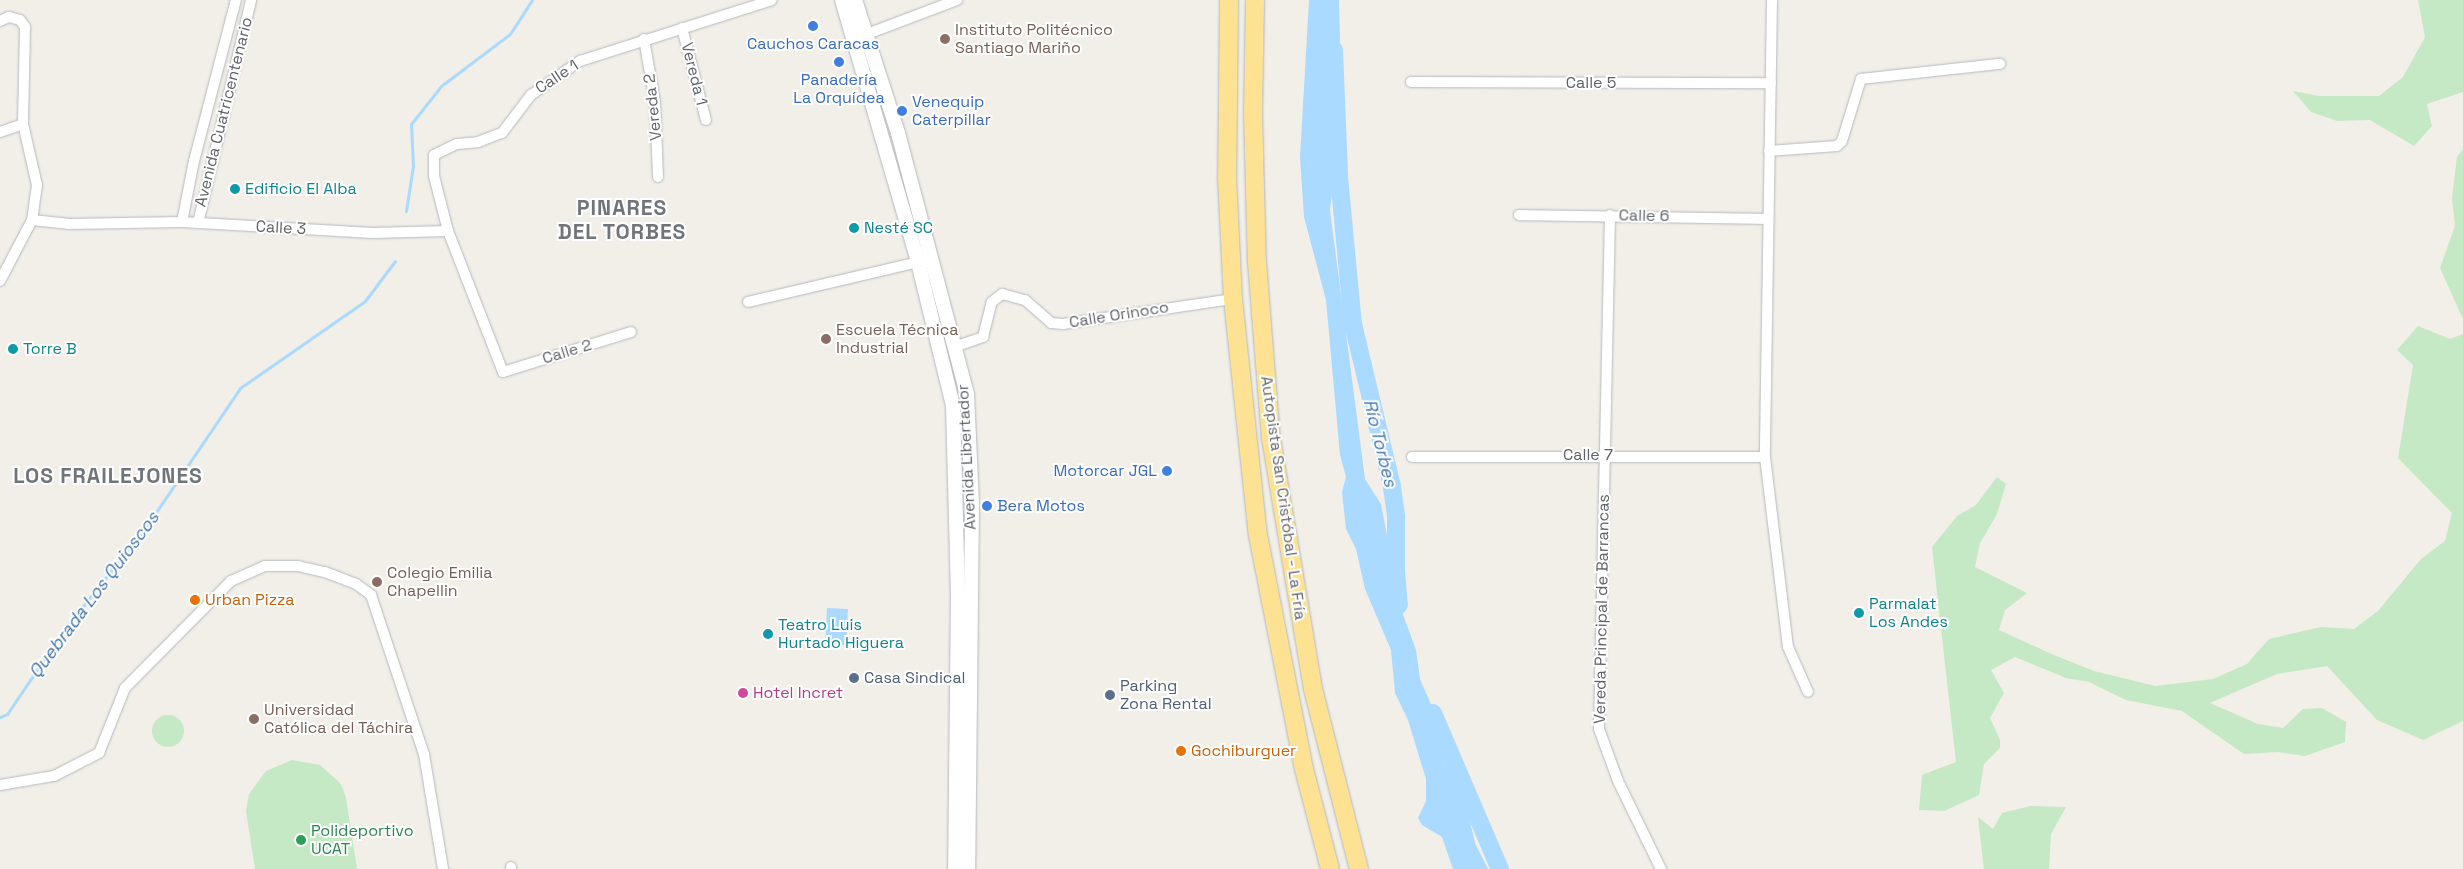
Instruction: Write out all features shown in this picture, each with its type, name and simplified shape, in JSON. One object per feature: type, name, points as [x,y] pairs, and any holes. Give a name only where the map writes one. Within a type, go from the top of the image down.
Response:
[{"type":"highway","name":"Autopista San Cristóbal - La Fría","points":[[1229,0],[1227,177],[1233,299],[1258,535],[1304,769],[1330,869]]},
{"type":"highway","name":"Autopista San Cristóbal - La Fría","points":[[1255,0],[1253,113],[1257,262],[1271,438],[1313,689],[1359,869]]},
{"type":"main road","name":"Avenida Libertador","points":[[842,0],[860,36],[898,133],[957,346],[967,394],[972,504],[968,869]]},
{"type":"main road","name":"Avenida Libertador","points":[[855,0],[860,36],[941,347],[953,406],[958,592],[955,869]]},
{"type":"street","name":"Avenida Cuatricentenario","points":[[182,222],[194,161],[236,0]]},
{"type":"street","name":"Avenida Cuatricentenario","points":[[198,223],[251,0]]},
{"type":"street","name":"Calle 1","points":[[448,231],[434,176],[434,155],[456,144],[478,142],[502,133],[531,95],[555,76],[580,61],[644,39],[772,0]]},
{"type":"street","points":[[860,36],[957,0]]},
{"type":"street","points":[[1772,0],[1765,457],[1788,647],[1808,692]]},
{"type":"street","points":[[0,282],[32,220],[36,185],[23,124],[27,36],[20,20],[5,19]]},
{"type":"street","name":"Vereda 1","points":[[682,28],[706,120]]},
{"type":"street","name":"Vereda 2","points":[[644,39],[655,102],[658,177]]},
{"type":"street","points":[[1769,151],[1836,146],[1842,141],[1861,79],[2000,64]]},
{"type":"street","name":"Calle 5","points":[[1411,82],[1771,83]]},
{"type":"street","points":[[0,132],[23,124]]},
{"type":"street","name":"Calle 6","points":[[1520,215],[1768,219]]},
{"type":"street","name":"Vereda Principal de Barrancas","points":[[1610,215],[1606,455],[1600,598],[1599,729],[1618,781],[1661,869]]},
{"type":"street","name":"Calle 3","points":[[32,220],[121,225],[182,222],[373,233],[448,231]]},
{"type":"street","name":"Calle 2","points":[[448,231],[503,372],[630,332]]},
{"type":"street","points":[[748,302],[918,262]]},
{"type":"street","name":"Calle Orinoco","points":[[957,346],[983,338],[992,302],[1002,294],[1024,300],[1051,323],[1063,324],[1233,299]]},
{"type":"street","name":"Calle 7","points":[[1412,457],[1606,455],[1765,457]]},
{"type":"street","points":[[0,785],[54,776],[99,753],[125,688],[231,581],[265,566],[298,566],[325,572],[356,584],[371,595],[424,754],[442,869]]},
{"type":"green space","points":[[2418,0],[2463,0],[2463,92],[2427,104],[2432,126],[2414,146],[2370,120],[2337,121],[2311,112],[2293,91],[2319,96],[2379,96],[2403,77],[2425,37]]},
{"type":"green space","points":[[2463,149],[2463,319],[2440,268],[2455,226],[2452,198],[2457,157]]},
{"type":"green space","points":[[2418,326],[2450,339],[2463,334],[2463,721],[2423,740],[2377,720],[2327,666],[2277,674],[2210,703],[2258,724],[2283,728],[2303,709],[2322,708],[2346,722],[2345,742],[2305,756],[2278,752],[2244,754],[2182,711],[2126,700],[2089,682],[2066,678],[2015,657],[1991,670],[2004,693],[1990,718],[2000,740],[2000,748],[1984,764],[1979,795],[1944,811],[1919,810],[1922,775],[1956,762],[1932,547],[1957,516],[1976,505],[1997,477],[2006,484],[1997,514],[1980,543],[1975,567],[2027,593],[2005,610],[1999,630],[2054,655],[2094,671],[2155,686],[2213,679],[2247,664],[2269,639],[2321,627],[2354,629],[2378,611],[2421,559],[2445,541],[2452,513],[2398,458],[2413,365],[2397,350]]},
{"type":"green space","points":[[168,715],[174,716],[179,720],[183,725],[183,737],[179,742],[174,746],[168,747],[162,746],[157,742],[153,737],[152,731],[153,725],[157,720],[162,716]]},
{"type":"green space","name":"Polideportivo UCAT","points":[[292,760],[320,765],[341,784],[346,798],[357,869],[255,869],[246,811],[249,794],[266,771]]},
{"type":"green space","points":[[2031,806],[2066,807],[2051,834],[2049,869],[1984,869],[1978,817],[1993,829],[2002,813]]},
{"type":"water","points":[[1309,0],[1339,0],[1340,40],[1330,102],[1336,162],[1330,210],[1365,479],[1381,504],[1401,609],[1416,650],[1420,679],[1440,725],[1444,762],[1465,801],[1475,843],[1488,869],[1453,869],[1442,837],[1422,825],[1418,818],[1426,801],[1426,779],[1408,720],[1395,693],[1391,650],[1365,589],[1356,549],[1346,529],[1342,492],[1346,477],[1340,455],[1326,300],[1304,217],[1300,157]]},
{"type":"water","points":[[827,608],[848,609],[846,645],[825,644]]},
{"type":"waterway","name":"Quebrada Los Quioscos","points":[[406,211],[413,166],[411,124],[441,86],[510,34],[532,0]]},
{"type":"waterway","name":"Río Torbes","points":[[1334,50],[1339,177],[1353,324],[1392,487],[1396,517],[1396,572],[1399,605]]},
{"type":"waterway","name":"Quebrada Los Quioscos","points":[[0,717],[7,714],[64,630],[146,527],[240,388],[365,301],[395,261]]},
{"type":"waterway","name":"Río Torbes","points":[[1433,713],[1500,869]]},
{"type":"place","name":"Cauchos Caracas","points":[[813,26]]},
{"type":"place","name":"Instituto Politécnico Santiago Mariño","points":[[945,39]]},
{"type":"place","name":"Panadería La Orquídea","points":[[839,62]]},
{"type":"place","name":"Venequip Caterpillar","points":[[902,111]]},
{"type":"place","name":"Edificio El Alba","points":[[235,189]]},
{"type":"place","name":"Nesté SC","points":[[854,228]]},
{"type":"place","name":"Escuela Técnica Industrial","points":[[826,339]]},
{"type":"place","name":"Torre B","points":[[13,349]]},
{"type":"place","name":"Motorcar JGL","points":[[1167,471]]},
{"type":"place","name":"Bera Motos","points":[[987,506]]},
{"type":"place","name":"Colegio Emilia Chapellin","points":[[377,582]]},
{"type":"place","name":"Urban Pizza","points":[[195,600]]},
{"type":"place","name":"Parmalat Los Andes","points":[[1859,613]]},
{"type":"place","name":"Teatro Luis Hurtado Higuera","points":[[768,634]]},
{"type":"place","name":"Casa Sindical","points":[[854,678]]},
{"type":"place","name":"Hotel Incret","points":[[743,693]]},
{"type":"place","name":"Parking Zona Rental","points":[[1110,695]]},
{"type":"place","name":"Universidad Católica del Táchira","points":[[254,719]]},
{"type":"place","name":"Gochiburguer","points":[[1181,751]]},
{"type":"place","name":"Polideportivo UCAT","points":[[301,840]]},
{"type":"district","name":"PINARES DEL TORBES","points":[[622,220]]},
{"type":"district","name":"LOS FRAILEJONES","points":[[108,476]]}]
